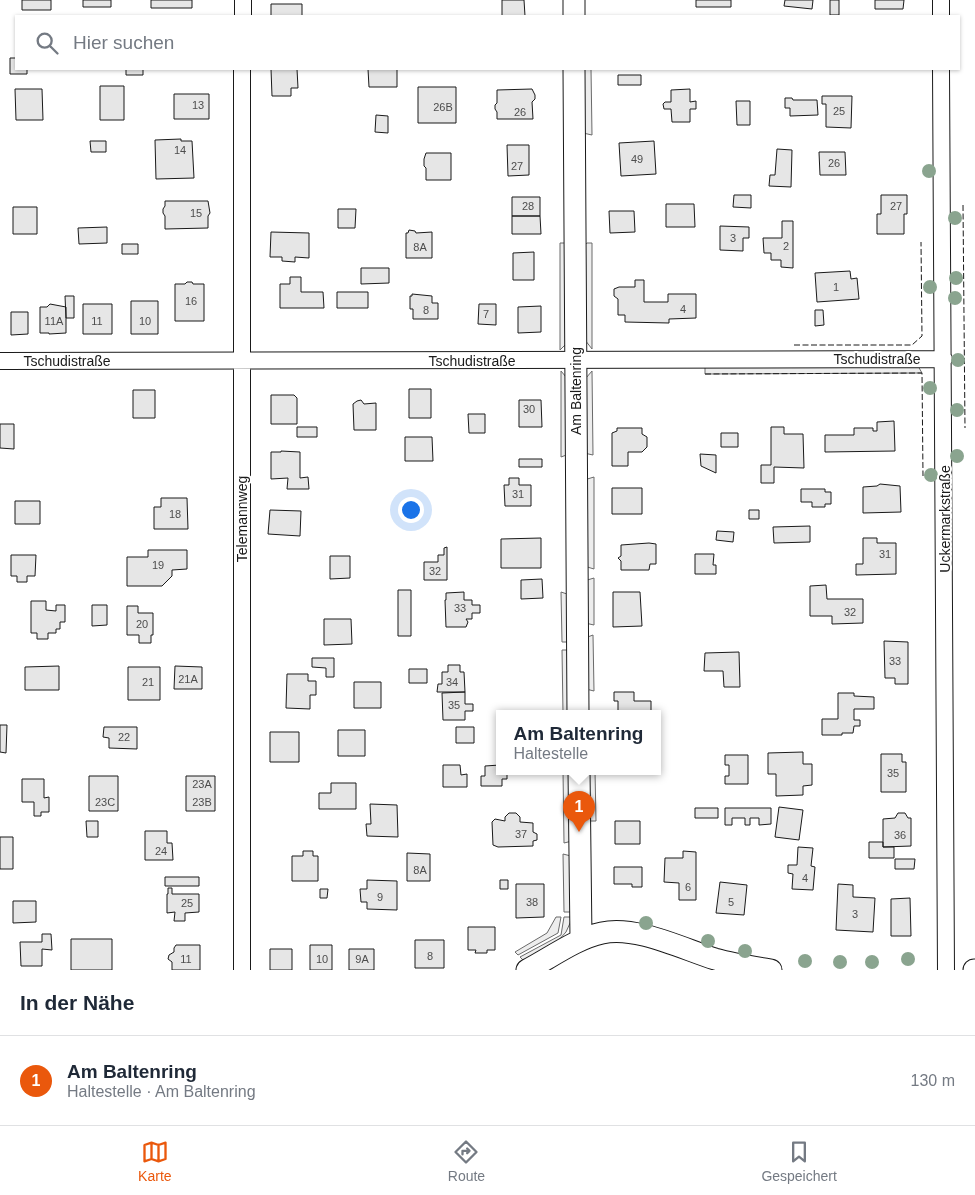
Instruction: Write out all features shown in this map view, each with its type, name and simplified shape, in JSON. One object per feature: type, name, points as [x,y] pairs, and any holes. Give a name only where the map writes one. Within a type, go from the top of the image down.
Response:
[{"type":"street","points":[[242,15],[243,0]]},
{"type":"street","points":[[574,0],[574,15]]},
{"type":"street","points":[[941,0],[941,15]]},
{"type":"street","name":"Telemannweg","points":[[242,70],[242,970]]},
{"type":"street","name":"Am Baltenring","points":[[574,70],[578,710]]},
{"type":"street","name":"Uckermarkstraße","points":[[942,70],[946,970]]},
{"type":"street","name":"Tschudistraße","points":[[0,361],[242,362],[944,359]]},
{"type":"street","points":[[579,775],[581,939]]},
{"type":"street","points":[[527,970],[552,958],[581,939],[603,932],[621,930],[716,959],[771,970]]},
{"type":"shaded area","points":[[583,70],[591,70],[592,135],[583,133]]},
{"type":"shaded area","points":[[560,243],[564,243],[568,247],[566,344],[560,350]]},
{"type":"shaded area","points":[[587,243],[592,243],[592,349],[585,340],[583,246]]},
{"type":"shaded area","points":[[705,366],[918,366],[922,373],[705,374]]},
{"type":"shaded area","points":[[561,371],[566,377],[569,454],[561,457]]},
{"type":"shaded area","points":[[592,371],[593,455],[584,453],[586,378]]},
{"type":"shaded area","points":[[594,477],[594,569],[584,566],[584,480]]},
{"type":"shaded area","points":[[594,578],[594,625],[585,623],[584,581]]},
{"type":"shaded area","points":[[561,592],[570,595],[571,642],[562,642]]},
{"type":"shaded area","points":[[593,635],[594,691],[586,689],[585,638]]},
{"type":"shaded area","points":[[562,650],[571,650],[569,710],[563,710]]},
{"type":"shaded area","points":[[563,775],[571,775],[572,841],[564,843]]},
{"type":"shaded area","points":[[586,775],[595,775],[596,821],[587,821]]},
{"type":"shaded area","points":[[563,854],[571,856],[572,912],[564,912]]},
{"type":"shaded area","points":[[556,917],[561,917],[558,933],[518,955],[515,952],[547,933]]},
{"type":"shaded area","points":[[564,917],[572,917],[566,932],[557,942],[524,961],[520,957],[561,935]]},
{"type":"building","points":[[22,0],[51,0],[51,10],[22,10]]},
{"type":"building","points":[[83,0],[111,0],[111,7],[83,7]]},
{"type":"building","points":[[151,0],[192,0],[192,8],[151,8]]},
{"type":"building","points":[[502,0],[524,0],[525,15],[502,15]]},
{"type":"building","points":[[696,0],[731,0],[731,7],[696,7]]},
{"type":"building","points":[[785,0],[813,0],[812,9],[784,6]]},
{"type":"building","points":[[830,0],[839,0],[839,15],[830,15]]},
{"type":"building","points":[[875,0],[904,0],[903,9],[875,9]]},
{"type":"building","points":[[271,4],[302,4],[302,15],[271,15]]},
{"type":"building","points":[[10,58],[15,58],[15,70],[27,70],[27,74],[10,74]]},
{"type":"building","points":[[126,70],[143,70],[143,75],[126,75]]},
{"type":"building","points":[[271,70],[297,70],[298,88],[291,88],[291,96],[272,96]]},
{"type":"building","points":[[368,70],[397,70],[397,87],[369,87]]},
{"type":"building","points":[[618,75],[641,75],[641,85],[618,85]]},
{"type":"building","points":[[100,86],[124,86],[124,120],[100,120]]},
{"type":"building","points":[[418,87],[456,87],[456,123],[418,123]]},
{"type":"building","points":[[15,89],[42,89],[43,120],[16,120]]},
{"type":"building","points":[[532,89],[535,95],[535,99],[532,102],[533,119],[497,119],[495,105],[497,103],[497,90]]},
{"type":"building","points":[[690,89],[690,102],[696,101],[696,109],[690,109],[690,122],[672,122],[671,109],[664,109],[663,104],[671,102],[671,90]]},
{"type":"building","points":[[174,94],[209,94],[209,119],[174,119]]},
{"type":"building","points":[[822,96],[852,96],[851,128],[826,127],[826,104],[822,104]]},
{"type":"building","points":[[785,98],[817,100],[818,115],[790,116],[790,108],[785,108]]},
{"type":"building","points":[[736,101],[750,101],[750,125],[737,125]]},
{"type":"building","points":[[376,115],[388,116],[388,133],[375,132]]},
{"type":"building","points":[[181,139],[181,141],[192,141],[194,178],[156,179],[155,140]]},
{"type":"building","points":[[90,141],[106,141],[106,152],[91,152]]},
{"type":"building","points":[[654,141],[656,174],[621,176],[619,143]]},
{"type":"building","points":[[507,145],[529,145],[529,175],[508,176]]},
{"type":"building","points":[[777,149],[792,150],[791,187],[769,186],[770,175],[775,175]]},
{"type":"building","points":[[819,152],[845,152],[846,175],[820,175]]},
{"type":"building","points":[[426,153],[451,153],[451,180],[426,180],[424,159]]},
{"type":"building","points":[[734,195],[751,195],[751,208],[733,207]]},
{"type":"building","points":[[881,195],[907,195],[907,214],[904,214],[904,234],[877,234],[877,214],[881,214]]},
{"type":"building","points":[[512,197],[540,197],[540,216],[512,216]]},
{"type":"building","points":[[165,201],[208,201],[210,213],[208,216],[208,228],[165,229],[163,209]]},
{"type":"building","points":[[666,204],[694,204],[695,227],[666,227]]},
{"type":"building","points":[[13,207],[37,207],[37,234],[13,234]]},
{"type":"building","points":[[338,209],[356,209],[355,228],[338,228]]},
{"type":"building","points":[[609,211],[634,211],[635,232],[610,233]]},
{"type":"building","points":[[512,216],[540,216],[541,234],[512,234]]},
{"type":"building","points":[[782,221],[793,221],[793,268],[781,267],[781,260],[771,260],[771,253],[764,253],[763,238],[782,238]]},
{"type":"building","points":[[720,226],[749,227],[749,238],[743,238],[743,251],[720,250]]},
{"type":"building","points":[[107,227],[107,243],[79,244],[78,228]]},
{"type":"building","points":[[409,230],[416,233],[432,232],[432,258],[406,258],[406,233]]},
{"type":"building","points":[[271,232],[309,233],[309,258],[295,257],[295,262],[282,261],[282,257],[270,257]]},
{"type":"building","points":[[122,244],[138,244],[138,254],[122,254]]},
{"type":"building","points":[[534,252],[534,280],[513,280],[513,253]]},
{"type":"building","points":[[361,268],[389,268],[389,283],[361,284]]},
{"type":"building","points":[[850,271],[851,279],[857,278],[859,299],[817,302],[815,273]]},
{"type":"building","points":[[290,277],[301,277],[301,292],[323,292],[324,308],[280,308],[280,284],[290,284]]},
{"type":"building","points":[[635,280],[644,280],[644,302],[668,302],[668,294],[696,294],[696,318],[669,319],[669,323],[625,322],[625,315],[618,315],[618,299],[614,296],[614,289],[619,287],[635,287]]},
{"type":"building","points":[[187,282],[204,284],[204,321],[175,321],[175,284],[185,284]]},
{"type":"building","points":[[337,292],[368,292],[368,308],[337,308]]},
{"type":"building","points":[[412,294],[432,296],[432,303],[438,303],[438,319],[413,319],[413,309],[410,309],[410,296]]},
{"type":"building","points":[[65,296],[74,296],[74,318],[66,318]]},
{"type":"building","points":[[131,301],[158,301],[158,334],[131,334]]},
{"type":"building","points":[[50,304],[66,307],[66,333],[40,333],[40,307],[47,307]]},
{"type":"building","points":[[83,304],[112,304],[112,334],[83,334]]},
{"type":"building","points":[[479,304],[496,304],[496,325],[478,324]]},
{"type":"building","points":[[541,306],[541,332],[518,333],[518,307]]},
{"type":"building","points":[[815,310],[823,310],[824,325],[815,326]]},
{"type":"building","points":[[11,312],[28,312],[28,334],[11,335]]},
{"type":"building","points":[[409,389],[431,389],[431,418],[409,418]]},
{"type":"building","points":[[133,390],[155,390],[155,418],[133,418]]},
{"type":"building","points":[[271,395],[294,395],[297,398],[297,424],[271,424]]},
{"type":"building","points":[[361,400],[364,404],[376,403],[376,430],[354,430],[353,404]]},
{"type":"building","points":[[519,400],[541,400],[542,427],[519,427]]},
{"type":"building","points":[[468,414],[485,414],[485,433],[469,433]]},
{"type":"building","points":[[894,421],[895,451],[825,452],[825,435],[854,435],[854,428],[873,428],[873,431],[877,431],[877,422]]},
{"type":"building","points":[[0,424],[14,424],[14,449],[0,448]]},
{"type":"building","points":[[297,427],[317,427],[317,437],[297,437]]},
{"type":"building","points":[[771,427],[784,427],[784,434],[803,434],[804,468],[774,467],[774,483],[761,483],[761,465],[771,465]]},
{"type":"building","points":[[617,428],[642,428],[642,434],[647,437],[647,447],[642,452],[628,452],[628,466],[612,466],[612,433],[617,431]]},
{"type":"building","points":[[721,433],[738,433],[738,447],[721,447]]},
{"type":"building","points":[[405,437],[432,437],[433,461],[405,461]]},
{"type":"building","points":[[271,452],[300,452],[300,478],[308,477],[309,489],[287,489],[288,478],[271,479]]},
{"type":"building","points":[[700,454],[716,455],[716,473],[701,466]]},
{"type":"building","points":[[519,459],[542,459],[542,467],[519,467]]},
{"type":"building","points":[[509,478],[519,478],[519,485],[531,485],[531,506],[505,506],[504,485],[509,485]]},
{"type":"building","points":[[880,484],[900,486],[901,512],[863,513],[863,487]]},
{"type":"building","points":[[612,488],[642,488],[642,514],[612,514]]},
{"type":"building","points":[[801,489],[825,489],[825,492],[831,492],[831,504],[825,504],[825,507],[812,507],[812,502],[801,502]]},
{"type":"building","points":[[161,498],[187,498],[188,529],[154,529],[154,507],[161,507]]},
{"type":"building","points":[[15,501],[40,501],[40,524],[15,524]]},
{"type":"building","points":[[270,510],[301,511],[300,536],[268,534]]},
{"type":"building","points":[[749,510],[759,510],[759,519],[749,519]]},
{"type":"building","points":[[810,526],[810,542],[774,543],[773,527]]},
{"type":"building","points":[[717,531],[734,532],[733,542],[716,540]]},
{"type":"building","points":[[541,538],[541,568],[501,568],[501,539]]},
{"type":"building","points":[[863,538],[877,538],[877,543],[896,543],[896,574],[856,575],[856,564],[863,564]]},
{"type":"building","points":[[656,544],[656,564],[650,564],[649,570],[621,570],[621,561],[618,558],[621,556],[621,545]]},
{"type":"building","points":[[447,547],[447,580],[424,580],[424,562],[438,562],[438,555],[444,555],[444,548]]},
{"type":"building","points":[[148,550],[187,550],[187,569],[172,570],[172,576],[162,586],[127,586],[127,557],[148,557]]},
{"type":"building","points":[[695,554],[714,554],[713,565],[716,565],[716,574],[695,574]]},
{"type":"building","points":[[11,555],[36,555],[35,576],[27,576],[27,582],[17,582],[17,576],[11,576]]},
{"type":"building","points":[[330,556],[350,556],[350,578],[330,579]]},
{"type":"building","points":[[542,579],[543,598],[521,599],[521,580]]},
{"type":"building","points":[[826,585],[827,599],[863,599],[863,623],[832,624],[832,616],[810,616],[810,586]]},
{"type":"building","points":[[398,590],[411,590],[411,636],[398,636]]},
{"type":"building","points":[[464,592],[464,600],[472,600],[472,605],[480,605],[480,613],[472,613],[472,619],[466,619],[468,622],[466,627],[446,627],[446,593]]},
{"type":"building","points":[[613,592],[640,592],[642,626],[613,627]]},
{"type":"building","points":[[31,601],[46,601],[46,610],[56,611],[56,605],[65,605],[65,622],[60,622],[60,629],[56,629],[56,633],[48,633],[48,639],[37,639],[37,633],[31,633]]},
{"type":"building","points":[[92,605],[107,605],[107,625],[92,626]]},
{"type":"building","points":[[127,606],[138,606],[138,613],[153,613],[151,643],[139,643],[139,635],[127,635]]},
{"type":"building","points":[[324,619],[351,619],[352,644],[324,645]]},
{"type":"building","points":[[884,641],[908,642],[908,684],[895,684],[895,678],[885,678]]},
{"type":"building","points":[[739,652],[740,687],[724,687],[723,671],[704,671],[705,653]]},
{"type":"building","points":[[312,658],[334,658],[334,677],[326,677],[326,668],[312,667]]},
{"type":"building","points":[[448,665],[460,665],[460,672],[464,672],[465,692],[437,692],[438,684],[442,684],[442,672],[448,672]]},
{"type":"building","points":[[59,666],[59,690],[25,690],[25,667]]},
{"type":"building","points":[[175,666],[202,667],[202,689],[174,689]]},
{"type":"building","points":[[128,667],[160,667],[160,700],[128,700]]},
{"type":"building","points":[[409,669],[427,669],[427,683],[409,683]]},
{"type":"building","points":[[287,674],[308,674],[308,681],[316,681],[316,695],[310,695],[310,709],[286,708]]},
{"type":"building","points":[[354,682],[381,682],[381,708],[354,708]]},
{"type":"building","points":[[465,692],[465,704],[473,704],[473,711],[465,711],[465,720],[443,720],[442,693]]},
{"type":"building","points":[[614,692],[634,692],[634,701],[651,701],[651,710],[618,710],[618,701],[614,701]]},
{"type":"building","points":[[838,693],[854,693],[854,696],[874,697],[874,709],[854,709],[854,720],[860,720],[860,726],[854,726],[853,733],[822,735],[822,719],[838,719]]},
{"type":"building","points":[[0,725],[7,725],[6,753],[0,752]]},
{"type":"building","points":[[104,727],[137,727],[137,749],[109,748],[109,738],[103,737]]},
{"type":"building","points":[[456,727],[474,727],[474,743],[456,743]]},
{"type":"building","points":[[338,730],[365,730],[365,756],[338,756]]},
{"type":"building","points":[[270,732],[299,732],[299,762],[270,762]]},
{"type":"building","points":[[803,752],[803,764],[812,764],[812,785],[803,786],[803,795],[776,796],[776,774],[768,774],[768,753]]},
{"type":"building","points":[[881,754],[902,754],[902,762],[906,762],[906,792],[881,792]]},
{"type":"building","points":[[725,755],[748,755],[748,784],[725,784],[725,776],[729,776],[729,765],[725,765]]},
{"type":"building","points":[[443,765],[460,765],[461,775],[467,774],[467,787],[443,787]]},
{"type":"building","points":[[496,765],[496,775],[507,775],[507,779],[502,779],[502,786],[481,786],[481,776],[485,776],[485,766]]},
{"type":"building","points":[[89,776],[118,776],[118,811],[89,811]]},
{"type":"building","points":[[186,776],[215,776],[215,811],[186,811]]},
{"type":"building","points":[[22,779],[44,779],[44,798],[49,797],[49,812],[41,812],[41,816],[34,816],[34,802],[22,802]]},
{"type":"building","points":[[331,783],[356,783],[356,809],[319,809],[319,793],[331,793]]},
{"type":"building","points":[[370,804],[397,805],[398,837],[367,836],[366,824],[371,824]]},
{"type":"building","points":[[779,807],[803,810],[799,840],[775,837]]},
{"type":"building","points":[[695,808],[718,808],[718,818],[695,818]]},
{"type":"building","points":[[725,808],[771,808],[771,824],[759,825],[759,818],[750,818],[750,825],[745,825],[745,818],[732,818],[732,825],[725,825]]},
{"type":"building","points":[[509,813],[516,813],[520,817],[520,822],[533,823],[533,832],[537,834],[537,840],[533,841],[533,846],[498,847],[493,845],[492,822],[495,819],[505,821],[505,817]]},
{"type":"building","points":[[898,813],[905,813],[908,818],[911,818],[911,846],[883,847],[883,819],[895,818]]},
{"type":"building","points":[[86,821],[98,821],[98,837],[87,837]]},
{"type":"building","points":[[615,821],[640,821],[640,844],[615,844]]},
{"type":"building","points":[[145,831],[167,831],[167,843],[172,843],[173,860],[145,860]]},
{"type":"building","points":[[0,837],[13,837],[13,869],[0,869]]},
{"type":"building","points":[[869,842],[883,842],[883,847],[894,847],[894,858],[869,858]]},
{"type":"building","points":[[798,847],[813,848],[811,866],[815,867],[813,890],[792,889],[793,874],[788,873],[788,865],[797,865]]},
{"type":"building","points":[[303,851],[313,851],[313,856],[318,856],[318,881],[292,881],[292,856],[303,856]]},
{"type":"building","points":[[683,851],[696,852],[696,900],[679,900],[679,883],[664,882],[665,858],[683,858]]},
{"type":"building","points":[[407,853],[430,854],[430,881],[407,881]]},
{"type":"building","points":[[895,859],[915,859],[914,869],[895,869]]},
{"type":"building","points":[[614,867],[642,867],[642,887],[632,887],[632,884],[614,884]]},
{"type":"building","points":[[165,877],[199,877],[199,886],[165,886]]},
{"type":"building","points":[[367,880],[397,881],[397,910],[367,909],[367,902],[361,902],[360,889],[367,889]]},
{"type":"building","points":[[500,880],[508,880],[508,889],[500,889]]},
{"type":"building","points":[[720,882],[747,885],[744,915],[716,913]]},
{"type":"building","points":[[516,884],[544,884],[544,917],[516,918]]},
{"type":"building","points":[[838,884],[853,885],[853,897],[875,898],[873,932],[836,930]]},
{"type":"building","points":[[168,888],[172,888],[172,894],[199,894],[199,912],[185,913],[185,921],[174,921],[175,912],[167,913]]},
{"type":"building","points":[[320,889],[328,889],[327,898],[320,898]]},
{"type":"building","points":[[910,898],[911,936],[891,936],[891,899]]},
{"type":"building","points":[[13,901],[36,901],[36,922],[13,923]]},
{"type":"building","points":[[468,927],[495,927],[495,950],[487,950],[487,953],[475,953],[476,950],[468,950]]},
{"type":"building","points":[[42,934],[51,934],[52,950],[42,949],[42,966],[21,966],[20,942],[42,942]]},
{"type":"building","points":[[71,939],[112,939],[112,970],[71,970]]},
{"type":"building","points":[[415,940],[444,940],[444,968],[415,968]]},
{"type":"building","points":[[176,945],[200,945],[200,970],[172,970],[172,962],[168,959],[169,955],[174,952]]},
{"type":"building","points":[[310,945],[332,945],[332,970],[310,970]]},
{"type":"building","points":[[270,949],[292,949],[292,970],[270,970]]},
{"type":"building","points":[[349,949],[374,949],[374,970],[349,970]]},
{"type":"fence","points":[[963,205],[965,428]]},
{"type":"fence","points":[[794,345],[912,345],[922,336],[921,242]]},
{"type":"fence","points":[[705,374],[922,373],[923,476]]},
{"type":"place","name":"Am Baltenring","points":[[579,832]]}]
